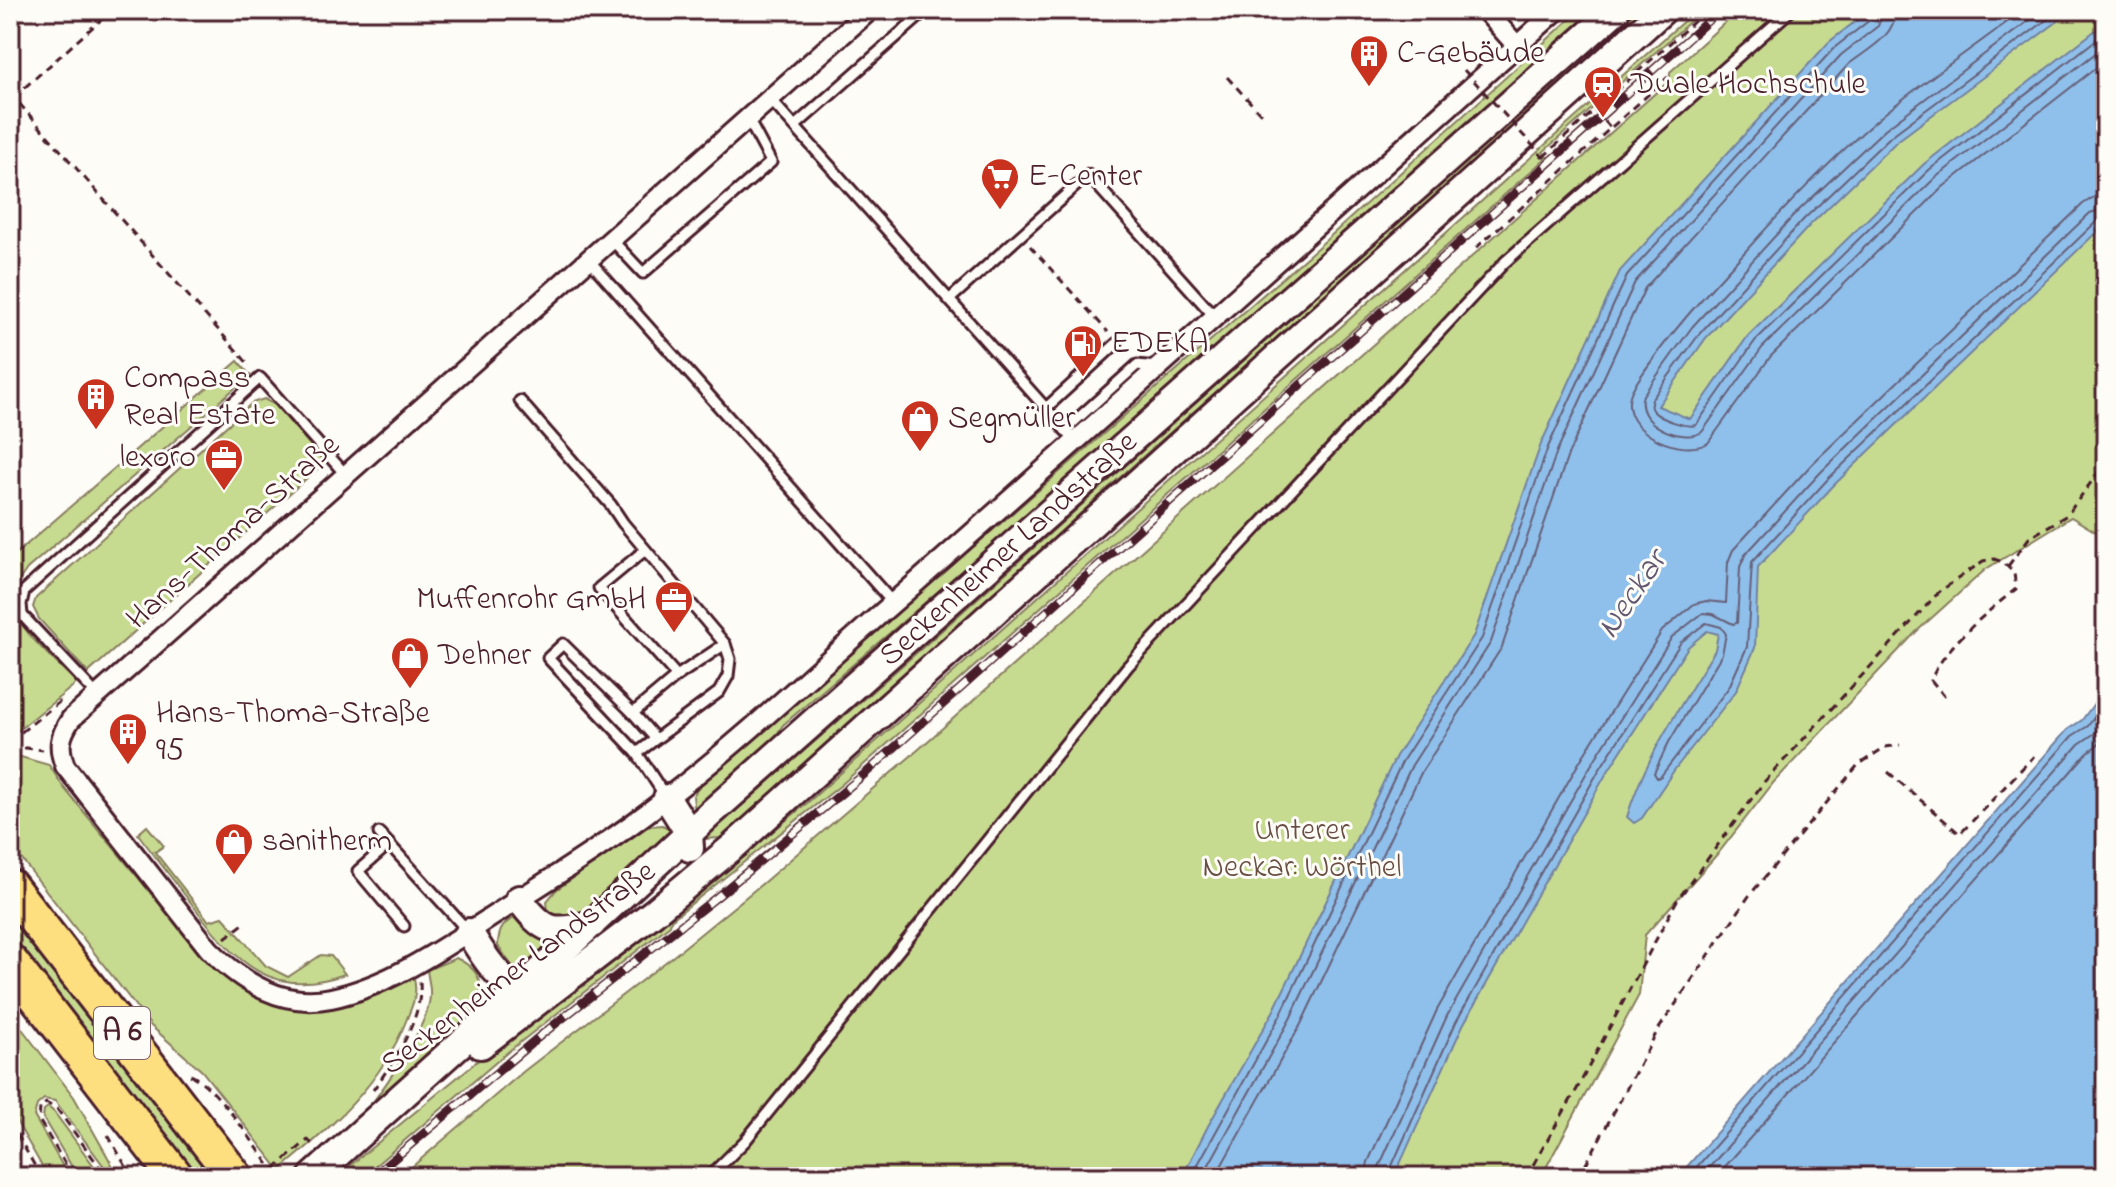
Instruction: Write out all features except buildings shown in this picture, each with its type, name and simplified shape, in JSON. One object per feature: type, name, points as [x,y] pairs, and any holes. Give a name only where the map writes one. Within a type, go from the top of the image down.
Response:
[{"type":"highway","name":"A 6","points":[[10,887],[235,1177]]},
{"type":"highway","name":"A 6","points":[[10,962],[176,1177]]},
{"type":"main road","name":"Seckenheimer Landstraße","points":[[374,1107],[432,1082],[528,996],[592,924],[689,833],[1616,10]]},
{"type":"main road","name":"Seckenheimer Landstraße","points":[[303,1172],[374,1107],[480,1025],[653,913],[791,795],[1663,10]]},
{"type":"main road","points":[[653,913],[683,869],[690,846],[689,833],[667,798]]},
{"type":"main road","points":[[519,899],[533,918],[546,928],[566,931],[592,924]]},
{"type":"main road","points":[[469,932],[491,968],[528,996]]},
{"type":"main road","points":[[480,1025],[488,999],[491,968]]},
{"type":"street","name":"Hans-Thoma-Straße","points":[[469,932],[368,988],[326,999],[286,998],[253,987],[229,970],[209,949],[65,766],[59,749],[62,733],[91,688],[345,474],[870,10]]},
{"type":"street","points":[[1485,10],[1517,46]]},
{"type":"street","name":"Seckenheimer Landstraße","points":[[469,932],[667,798],[893,603],[1070,436],[1159,367],[1557,10]]},
{"type":"lane","points":[[795,126],[921,15],[917,10]]},
{"type":"lane","points":[[709,1177],[745,1141],[1128,666],[1505,262],[1791,10]]},
{"type":"lane","points":[[770,99],[1070,436]]},
{"type":"lane","points":[[611,239],[643,273],[771,162],[748,119]]},
{"type":"lane","points":[[950,299],[1088,175],[1215,317]]},
{"type":"lane","points":[[588,259],[893,603]]},
{"type":"lane","points":[[1046,408],[1117,343]]},
{"type":"lane","points":[[91,688],[22,615],[24,591],[260,378],[345,474]]},
{"type":"lane","points":[[520,401],[611,505],[725,644],[730,659],[728,676],[719,692],[637,753]]},
{"type":"lane","points":[[645,550],[599,588],[677,676]]},
{"type":"lane","points":[[655,738],[563,644],[548,658],[637,753],[667,798]]},
{"type":"lane","points":[[633,713],[677,676],[725,644]]},
{"type":"lane","points":[[379,833],[469,932]]},
{"type":"lane","points":[[389,844],[358,871],[404,926]]},
{"type":"path","points":[[14,97],[112,10]]},
{"type":"path","points":[[1464,70],[1543,157],[1707,10]]},
{"type":"path","points":[[1227,77],[1262,115]]},
{"type":"path","points":[[1476,248],[1668,77]]},
{"type":"path","points":[[10,93],[260,378]]},
{"type":"path","points":[[1595,110],[1611,128]]},
{"type":"path","points":[[1021,235],[1117,343]]},
{"type":"path","points":[[2008,566],[2029,538],[2067,515],[2106,462]]},
{"type":"path","points":[[1526,1177],[1577,1089],[1676,902],[1764,782],[1939,592],[1983,561],[1994,559],[2014,573],[2016,589],[1969,630],[1935,668],[1931,680],[1945,697]]},
{"type":"path","points":[[10,744],[91,688]]},
{"type":"path","points":[[10,744],[30,748]]},
{"type":"path","points":[[1579,1177],[1658,1030],[1749,896],[1858,765],[1885,747],[1900,745]]},
{"type":"path","points":[[1888,772],[1960,834],[2034,756]]},
{"type":"path","points":[[209,949],[246,922]]},
{"type":"path","points":[[374,1107],[418,1008],[420,979],[412,964]]},
{"type":"path","points":[[73,1177],[39,1120],[40,1108],[46,1103],[57,1109],[107,1177]]},
{"type":"path","points":[[10,1122],[41,1177]]},
{"type":"path","points":[[303,1172],[281,1177],[274,1171],[308,1140],[315,1148]]},
{"type":"green space","points":[[1580,10],[1593,10],[987,549],[783,725],[770,745],[695,813],[693,796],[699,786],[1326,240]]},
{"type":"green space","points":[[1634,10],[1646,10],[1137,462],[806,764],[720,838],[703,839],[922,648]]},
{"type":"green space","points":[[1696,10],[1703,10],[1543,152],[1547,157],[841,785],[509,1051],[362,1177],[336,1177],[476,1062],[703,889],[806,804]]},
{"type":"green space","name":"Unterer Neckar: Wörthel","points":[[1739,10],[2106,10],[2106,538],[2071,517],[1986,569],[1916,632],[1774,782],[1720,851],[1645,935],[1639,995],[1541,1177],[400,1177],[524,1071],[763,883],[919,749],[1670,80],[1670,72]]},
{"type":"green space","points":[[238,361],[250,375],[27,569],[20,579],[13,597],[18,619],[36,643],[77,683],[10,737],[10,559]]},
{"type":"green space","points":[[264,399],[275,405],[325,462],[88,673],[39,619],[33,607],[36,598],[252,403]]},
{"type":"green space","points":[[10,754],[49,765],[64,788],[209,963],[243,989],[281,1005],[321,1009],[363,1000],[394,984],[414,979],[412,1005],[396,1044],[369,1085],[336,1121],[280,1170],[202,1071],[151,1026],[10,844]]},
{"type":"green space","points":[[662,825],[675,831],[584,915],[557,922],[548,912],[547,901],[556,890],[649,826]]},
{"type":"green space","points":[[147,826],[164,846],[155,852],[209,921],[223,917],[266,966],[288,977],[321,955],[331,956],[345,974],[319,981],[297,982],[277,979],[242,960],[211,928],[138,834]]},
{"type":"green space","points":[[519,917],[568,939],[523,981],[498,946],[502,927]]},
{"type":"green space","points":[[10,918],[211,1177],[198,1177],[10,932]]},
{"type":"green space","points":[[456,958],[471,968],[480,982],[480,995],[474,1007],[447,1039],[364,1114],[404,1057],[422,1024],[430,996],[427,970]]},
{"type":"green space","points":[[10,1013],[74,1097],[119,1177],[112,1177],[55,1101],[44,1099],[37,1105],[34,1116],[69,1177],[48,1177],[10,1110]]},
{"type":"green space","points":[[48,1107],[102,1177],[78,1177],[43,1118],[44,1110]]},
{"type":"water","name":"Neckar","points":[[1870,10],[2073,10],[1896,142],[1810,225],[1706,338],[1658,406],[1690,419],[1748,336],[1924,164],[2106,22],[2106,223],[1834,485],[1758,567],[1755,648],[1736,691],[1675,769],[1642,818],[1634,823],[1627,817],[1644,773],[1715,650],[1718,634],[1707,631],[1688,647],[1605,776],[1463,1025],[1394,1177],[1182,1177],[1274,1010],[1396,756],[1474,635],[1541,444],[1620,271],[1829,42]]},
{"type":"water","points":[[2106,687],[2106,1175],[1678,1177],[2067,730],[2082,720]]},
{"type":"railway","points":[[372,1177],[540,1036],[718,896],[867,772],[1720,10]]},
{"type":"place","name":"C-Gebäude","points":[[1369,88]]},
{"type":"place","name":"Duale Hochschule","points":[[1603,119]]},
{"type":"place","name":"E-Center","points":[[1000,211]]},
{"type":"place","name":"EDEKA","points":[[1083,378]]},
{"type":"place","name":"Compass Real Estate","points":[[96,431]]},
{"type":"place","name":"Segmüller","points":[[920,453]]},
{"type":"place","name":"lexoro","points":[[224,492]]},
{"type":"place","name":"Muffenrohr GmbH","points":[[674,634]]},
{"type":"place","name":"Dehner","points":[[410,690]]},
{"type":"place","name":"Hans-Thoma-Straße 95","points":[[128,766]]},
{"type":"place","name":"sanitherm","points":[[234,876]]}]
